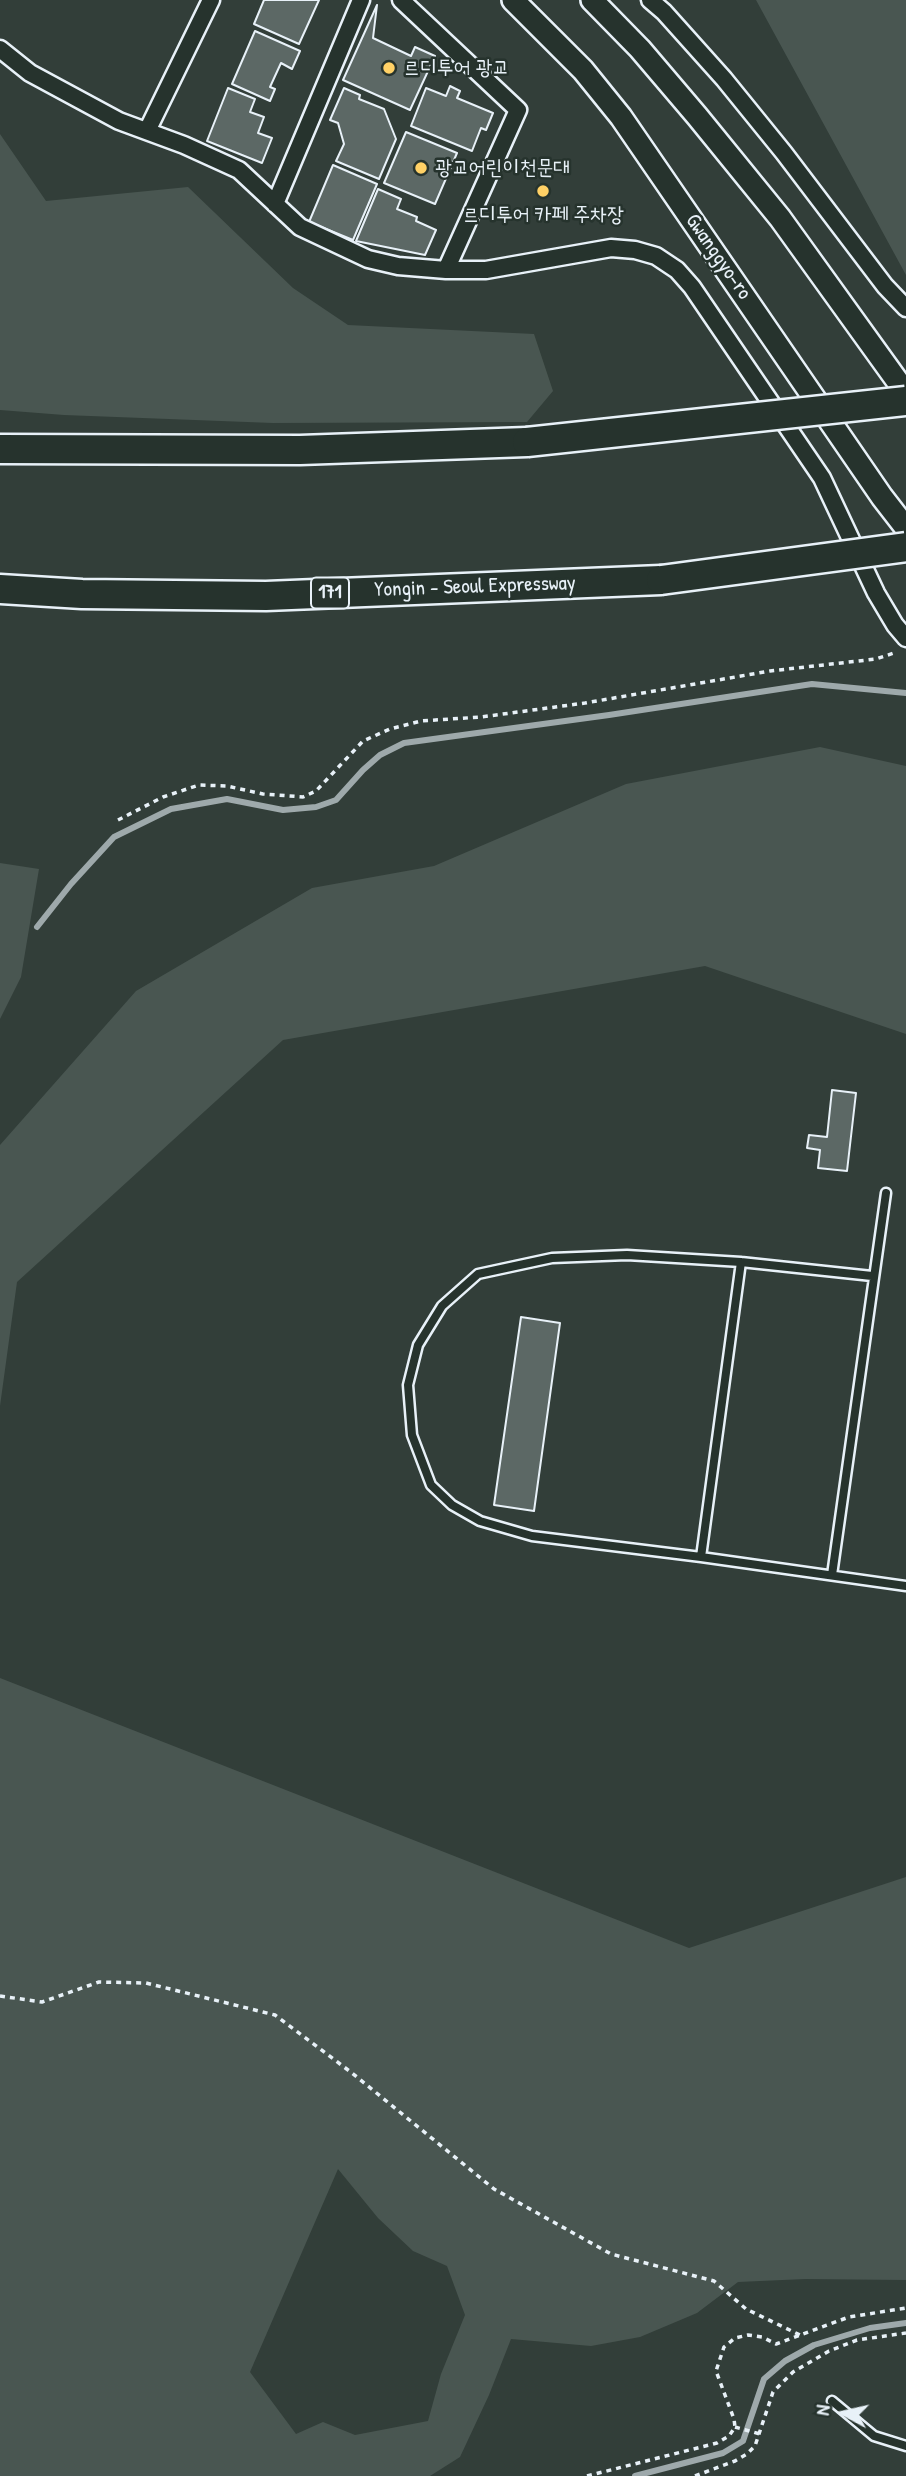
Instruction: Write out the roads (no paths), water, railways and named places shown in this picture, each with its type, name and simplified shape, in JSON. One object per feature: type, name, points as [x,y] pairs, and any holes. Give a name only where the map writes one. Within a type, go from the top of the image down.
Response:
[{"type":"highway","points":[[0,449],[300,450],[527,442],[906,401]]},
{"type":"highway","name":"Yongin - Seoul Expressway","points":[[0,589],[82,594],[266,596],[661,580],[906,547]]},
{"type":"main road","name":"Gwanggyo-ro","points":[[513,0],[583,70],[621,117],[906,528]]},
{"type":"main road","points":[[592,0],[664,78],[780,218],[906,393]]},
{"type":"street","points":[[147,131],[211,0]]},
{"type":"street","points":[[275,204],[361,0]]},
{"type":"street","points":[[401,0],[518,110],[446,270]]},
{"type":"street","points":[[650,0],[724,79],[885,286],[906,308]]},
{"type":"street","points":[[0,49],[30,73],[120,121],[239,170],[300,227],[368,259],[398,266],[446,270],[506,268],[611,248],[635,250],[656,256],[677,270],[692,287],[822,478],[903,644]]},
{"type":"lane","points":[[832,1574],[886,1193]]},
{"type":"lane","points":[[873,1276],[741,1262],[627,1255],[552,1258],[478,1274],[442,1306],[418,1345],[408,1385],[412,1435],[431,1485],[452,1505],[481,1521],[532,1536],[906,1586]]},
{"type":"lane","points":[[701,1557],[741,1262]]},
{"type":"lane","points":[[832,2401],[874,2437],[906,2446]]},
{"type":"waterway","points":[[37,927],[71,884],[114,837],[171,809],[227,799],[283,810],[316,807],[336,800],[380,755],[404,743],[812,684],[906,693]]},
{"type":"waterway","points":[[635,2476],[723,2453],[743,2441],[764,2379],[785,2361],[814,2345],[870,2328],[906,2323]]},
{"type":"place","name":"르디투어 광교","points":[[389,68]]},
{"type":"place","name":"광교어린이천문대","points":[[421,168]]},
{"type":"place","name":"르디투어 카페 주차장","points":[[543,191]]}]
